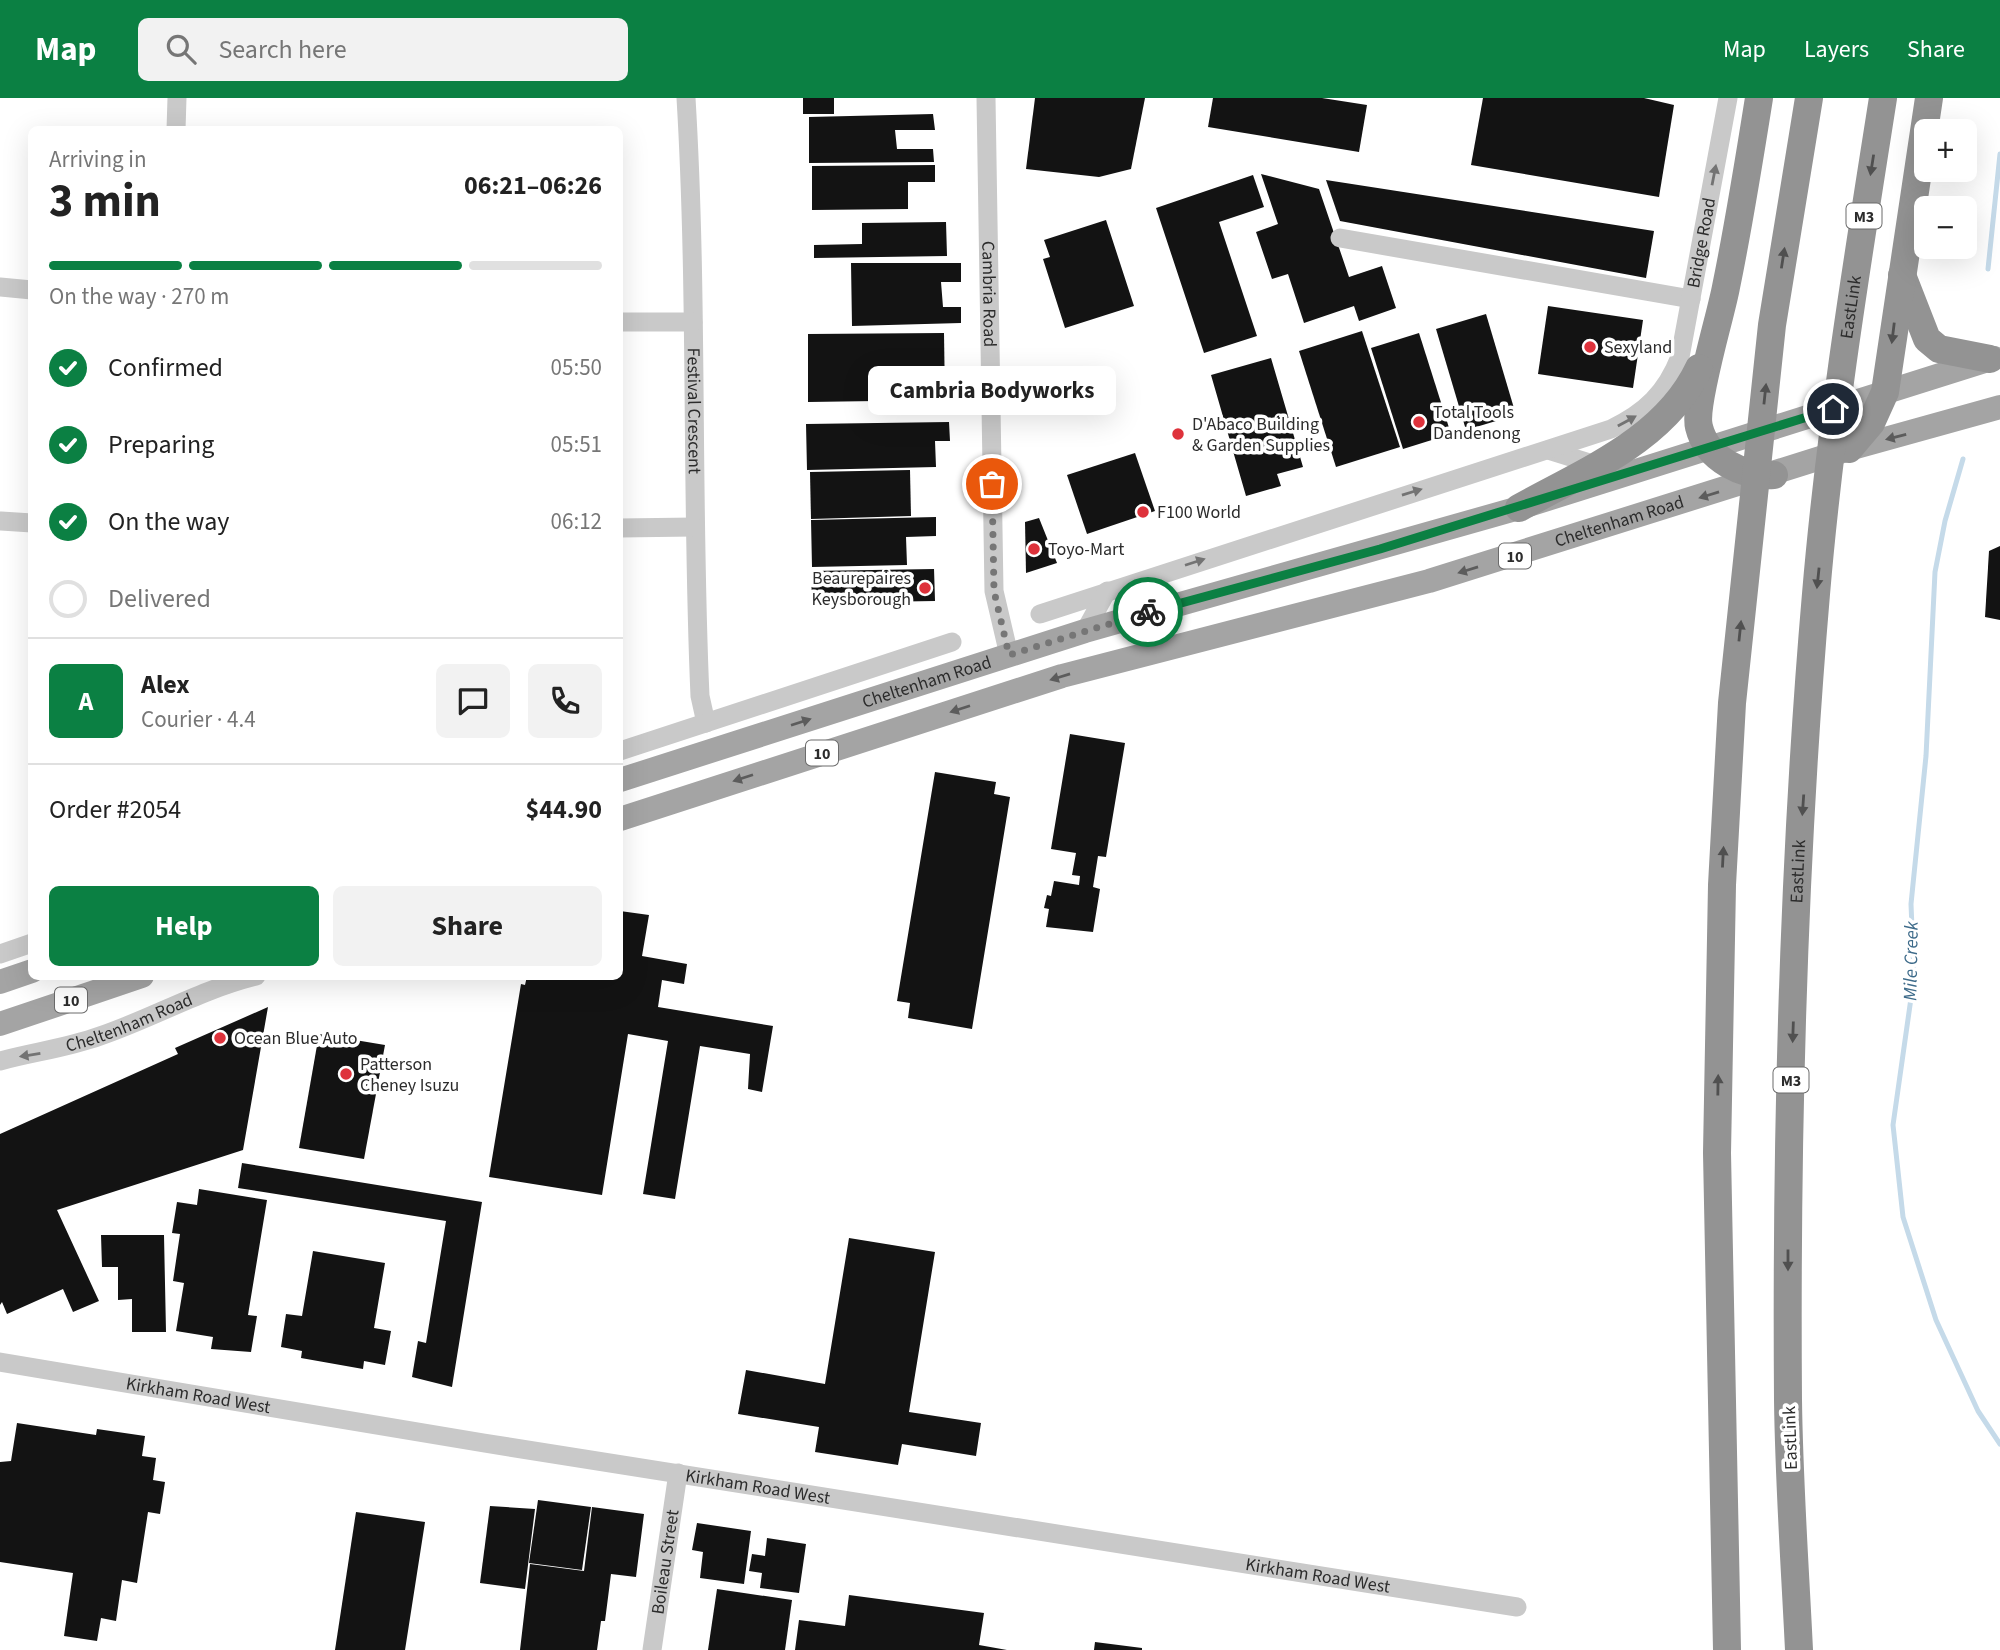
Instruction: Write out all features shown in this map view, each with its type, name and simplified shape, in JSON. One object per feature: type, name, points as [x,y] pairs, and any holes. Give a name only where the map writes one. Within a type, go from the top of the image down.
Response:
[{"type":"highway","points":[[1759,98],[1727,285],[1698,414],[1699,428],[1712,449],[1726,463],[1744,472],[1774,475]]},
{"type":"highway","points":[[1713,1650],[1717,1153],[1723,872],[1732,703],[1772,325],[1809,98]]},
{"type":"highway","name":"EastLink","points":[[1798,1650],[1788,1404],[1788,1152],[1797,905],[1816,596],[1825,510],[1846,334],[1883,98]]},
{"type":"highway","points":[[1849,449],[1871,423],[1885,392],[1929,98]]},
{"type":"highway","points":[[1901,273],[1927,338],[1939,349],[1995,357]]},
{"type":"highway","points":[[1518,508],[1648,434],[1684,397],[1699,368],[1727,285]]},
{"type":"highway","points":[[1717,1153],[1727,1650]]},
{"type":"main road","name":"Cheltenham Road","points":[[623,779],[1085,631],[1518,508],[1712,449],[1995,357]]},
{"type":"main road","name":"Cheltenham Road","points":[[624,819],[1025,688],[1213,636],[1429,581],[1774,475],[1849,449],[2000,407]]},
{"type":"main road","points":[[1009,655],[1025,688]]},
{"type":"main road","points":[[0,982],[28,972]]},
{"type":"main road","name":"Cheltenham Road","points":[[0,1024],[130,980]]},
{"type":"street","points":[[176,126],[177,98]]},
{"type":"street","name":"Festival Crescent","points":[[686,98],[692,193],[694,527],[700,696],[706,723]]},
{"type":"street","name":"Cambria Road","points":[[986,98],[994,591],[1009,655]]},
{"type":"street","name":"Bridge Road","points":[[1548,450],[1630,420],[1647,408],[1668,384],[1680,357],[1728,98]]},
{"type":"street","points":[[1340,238],[1691,299]]},
{"type":"street","points":[[0,287],[28,290]]},
{"type":"street","points":[[623,322],[693,322]]},
{"type":"street","points":[[1040,614],[1548,450],[1596,464]]},
{"type":"street","points":[[1,521],[28,523]]},
{"type":"street","points":[[623,528],[694,527]]},
{"type":"street","points":[[1085,631],[1107,591]]},
{"type":"street","name":"Cheltenham Road","points":[[623,750],[952,642]]},
{"type":"street","points":[[868,670],[898,690]]},
{"type":"street","points":[[0,954],[28,944]]},
{"type":"street","name":"Cheltenham Road","points":[[0,1061],[54,1051],[102,1036],[189,997],[240,980]]},
{"type":"street","name":"Kirkham Road West","points":[[0,1362],[163,1391],[1517,1607]]},
{"type":"street","name":"Boileau Street","points":[[652,1650],[678,1473]]},
{"type":"building","points":[[803,98],[834,98],[834,114],[803,114]]},
{"type":"building","points":[[1035,98],[1145,98],[1131,169],[1099,177],[1026,169]]},
{"type":"building","points":[[1213,98],[1322,98],[1367,105],[1359,152],[1208,127]]},
{"type":"building","points":[[1483,98],[1644,98],[1674,105],[1659,197],[1471,165]]},
{"type":"building","points":[[933,114],[935,130],[895,130],[897,149],[933,149],[934,162],[809,163],[809,117]]},
{"type":"building","points":[[935,165],[935,182],[908,182],[908,209],[812,210],[812,166]]},
{"type":"building","points":[[1261,174],[1319,189],[1349,277],[1382,266],[1396,308],[1359,321],[1354,306],[1304,323],[1288,274],[1272,279],[1256,232],[1278,224]]},
{"type":"building","points":[[1253,175],[1264,207],[1219,222],[1257,336],[1204,353],[1156,208]]},
{"type":"building","points":[[1326,180],[1654,231],[1646,278],[1340,221]]},
{"type":"building","points":[[1106,220],[1134,306],[1065,328],[1043,259],[1050,257],[1044,240]]},
{"type":"building","points":[[946,222],[947,256],[814,258],[814,245],[862,244],[862,223]]},
{"type":"building","points":[[851,263],[961,263],[961,282],[941,282],[943,307],[961,307],[961,323],[852,326]]},
{"type":"building","name":"Sexyland","points":[[1548,306],[1643,320],[1633,388],[1538,374]]},
{"type":"building","points":[[1486,314],[1516,415],[1466,430],[1436,329]]},
{"type":"building","points":[[1362,331],[1400,447],[1336,467],[1299,351]]},
{"type":"building","points":[[944,333],[945,400],[808,402],[808,334]]},
{"type":"building","points":[[1419,333],[1451,434],[1403,449],[1371,348]]},
{"type":"building","points":[[1271,358],[1303,467],[1277,474],[1281,486],[1246,496],[1211,375]]},
{"type":"building","points":[[1103,370],[1105,393],[1066,397],[1065,388],[1041,390],[1040,375]]},
{"type":"building","points":[[949,422],[950,441],[935,441],[936,467],[807,470],[806,424]]},
{"type":"building","points":[[1135,453],[1155,511],[1087,534],[1067,475]]},
{"type":"building","points":[[910,470],[911,516],[811,519],[810,472]]},
{"type":"building","points":[[936,517],[936,536],[906,537],[907,565],[812,567],[811,520]]},
{"type":"building","points":[[1039,518],[1057,563],[1026,573],[1025,522]]},
{"type":"building","points":[[2000,546],[2000,620],[1985,617],[1989,551]]},
{"type":"building","points":[[934,569],[935,601],[812,603],[811,571]]},
{"type":"building","points":[[1070,734],[1125,743],[1106,857],[1098,856],[1093,887],[1100,889],[1093,932],[1046,927],[1049,909],[1044,908],[1047,895],[1051,896],[1054,881],[1079,885],[1080,876],[1072,875],[1076,853],[1051,849]]},
{"type":"building","points":[[935,772],[996,782],[994,794],[1010,797],[972,1029],[908,1018],[910,1003],[897,1001]]},
{"type":"building","points":[[623,911],[649,915],[642,956],[687,964],[684,984],[662,980],[658,1007],[773,1026],[762,1092],[748,1089],[750,1054],[700,1046],[675,1199],[643,1194],[668,1041],[628,1034],[602,1195],[489,1177],[521,984],[525,985],[526,980],[623,980]]},
{"type":"building","points":[[268,1007],[243,1150],[57,1210],[99,1301],[73,1312],[63,1289],[7,1314],[2,1302],[0,1305],[0,1134],[178,1054],[175,1048]]},
{"type":"building","points":[[319,1034],[385,1045],[364,1159],[299,1148]]},
{"type":"building","points":[[242,1163],[482,1202],[452,1387],[412,1377],[418,1341],[426,1343],[446,1221],[238,1188]]},
{"type":"building","points":[[199,1189],[267,1200],[248,1315],[257,1316],[251,1352],[211,1349],[213,1337],[176,1331],[184,1283],[173,1281],[180,1234],[172,1233],[177,1202],[197,1205]]},
{"type":"building","points":[[101,1235],[164,1235],[166,1332],[132,1332],[132,1299],[118,1300],[118,1267],[102,1267]]},
{"type":"building","points":[[849,1238],[935,1252],[909,1412],[981,1423],[976,1456],[902,1444],[898,1465],[815,1452],[819,1427],[738,1414],[746,1370],[825,1384]]},
{"type":"building","points":[[313,1251],[385,1263],[374,1328],[391,1331],[385,1365],[364,1361],[363,1369],[301,1358],[302,1351],[281,1347],[286,1314],[302,1316]]},
{"type":"building","points":[[17,1423],[96,1435],[97,1429],[145,1436],[142,1456],[156,1458],[153,1480],[165,1482],[160,1514],[148,1512],[137,1583],[122,1580],[116,1621],[101,1618],[97,1641],[64,1636],[73,1573],[0,1562],[0,1462],[11,1461]]},
{"type":"building","points":[[538,1500],[591,1507],[582,1570],[529,1563]]},
{"type":"building","points":[[490,1506],[535,1509],[525,1589],[480,1583]]},
{"type":"building","points":[[592,1507],[644,1514],[636,1577],[611,1574],[605,1621],[601,1621],[597,1650],[520,1650],[530,1564],[584,1571]]},
{"type":"building","points":[[356,1512],[425,1522],[405,1650],[335,1650]]},
{"type":"building","points":[[697,1523],[751,1531],[744,1584],[700,1578],[703,1552],[692,1550]]},
{"type":"building","points":[[767,1538],[806,1544],[799,1593],[760,1588],[762,1573],[749,1571],[752,1554],[765,1556]]},
{"type":"building","points":[[717,1589],[792,1600],[785,1650],[708,1650]]},
{"type":"building","points":[[849,1595],[984,1613],[979,1645],[1007,1650],[795,1650],[799,1620],[845,1626]]},
{"type":"building","points":[[1095,1642],[1142,1648],[1142,1650],[1094,1650]]},
{"type":"waterway","name":"Mile Creek","points":[[1988,269],[2000,154]]},
{"type":"waterway","name":"Mile Creek","points":[[1963,459],[1945,521],[1935,572],[1926,756],[1911,904],[1914,977],[1893,1125],[1903,1217],[1936,1320],[1978,1411],[2000,1444]]},
{"type":"way so far","points":[[992,484],[994,591],[1009,655],[1148,612]]},
{"type":"place","name":"Sexyland","points":[[1590,347]]},
{"type":"place","name":"Total Tools Dandenong","points":[[1419,422]]},
{"type":"place","name":"D'Abaco Building & Garden Supplies","points":[[1178,434]]},
{"type":"place","name":"Cambria Bodyworks","points":[[992,484]]},
{"type":"place","name":"F100 World","points":[[1143,512]]},
{"type":"place","name":"Toyo-Mart","points":[[1034,549]]},
{"type":"place","name":"Beaurepaires Keysborough","points":[[925,588]]},
{"type":"place","name":"Ocean Blue Auto","points":[[220,1038]]},
{"type":"place","name":"Patterson Cheney Isuzu","points":[[346,1074]]},
{"type":"route","points":[[1148,612],[1220,590],[1357,556],[1833,409]]}]
